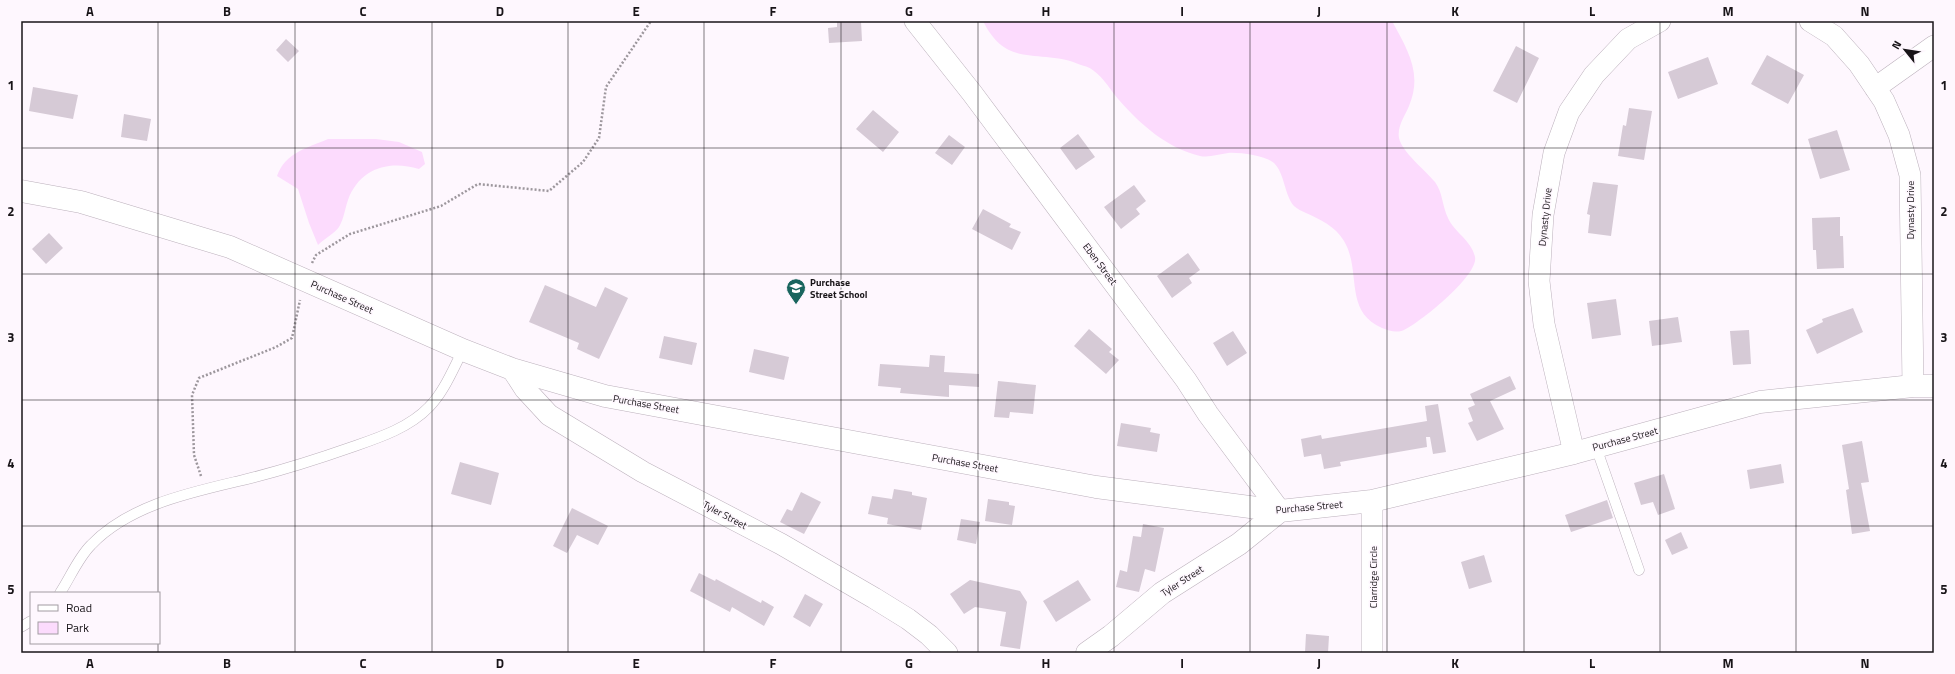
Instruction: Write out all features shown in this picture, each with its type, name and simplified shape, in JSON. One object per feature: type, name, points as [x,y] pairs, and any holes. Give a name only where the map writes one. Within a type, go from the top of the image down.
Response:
[{"type":"main road","name":"Purchase Street","points":[[21,191],[81,202],[230,247],[463,350],[512,369],[606,396],[1096,487],[1280,511],[1372,501],[1574,453],[1760,402],[1924,386]]},
{"type":"main road","name":"Tyler Street","points":[[1087,653],[1111,636],[1162,593],[1240,544],[1280,511]]},
{"type":"street","name":"Eben Street","points":[[914,21],[977,100],[1186,380],[1208,414],[1280,511]]},
{"type":"street","name":"Dynasty Drive","points":[[1810,21],[1834,36],[1859,64],[1884,101],[1899,135],[1910,175],[1924,386]]},
{"type":"street","name":"Dynasty Drive","points":[[1574,453],[1544,324],[1539,281],[1543,215],[1554,153],[1569,112],[1594,75],[1628,39],[1647,24]]},
{"type":"street","points":[[1875,88],[1934,46]]},
{"type":"street","name":"Tyler Street","points":[[512,369],[525,389],[549,415],[643,472],[781,544],[874,598],[908,619],[929,635],[947,653]]},
{"type":"street","name":"Clarridge Circle","points":[[1372,501],[1372,653]]},
{"type":"lane","points":[[61,592],[90,546],[113,526],[148,508],[205,488],[239,481],[340,451],[381,437],[418,418],[430,407],[441,391],[463,350]]},
{"type":"lane","points":[[1596,447],[1639,570]]},
{"type":"lane","points":[[21,627],[30,622]]},
{"type":"path","points":[[205,488],[194,455],[192,396],[199,378],[276,347],[292,338],[304,280],[316,255],[350,234],[441,206],[478,184],[549,191],[583,162],[599,138],[606,87],[650,21]]},
{"type":"green space","points":[[983,21],[1392,21],[1408,51],[1414,72],[1413,94],[1400,125],[1399,138],[1404,149],[1438,186],[1448,218],[1454,228],[1467,241],[1473,251],[1475,257],[1474,265],[1459,286],[1447,298],[1412,326],[1399,331],[1390,331],[1382,328],[1370,321],[1362,311],[1355,289],[1349,253],[1344,241],[1336,231],[1327,224],[1294,206],[1288,196],[1278,168],[1274,163],[1259,156],[1239,153],[1228,153],[1207,157],[1200,156],[1177,147],[1155,134],[1136,118],[1119,100],[1101,77],[1091,69],[1066,60],[1014,52],[1003,46],[993,37]]},
{"type":"green space","points":[[328,139],[376,139],[399,142],[422,152],[425,164],[419,169],[408,166],[387,166],[377,169],[360,180],[353,189],[348,200],[339,227],[318,245],[298,189],[277,176],[285,162],[291,157],[298,152]]},
{"type":"building","points":[[837,21],[861,21],[862,41],[829,43],[828,28],[837,27]]},
{"type":"building","points":[[286,39],[299,51],[288,62],[276,50]]},
{"type":"building","points":[[1516,46],[1539,58],[1517,103],[1493,91]]},
{"type":"building","points":[[1767,55],[1804,75],[1788,104],[1751,84]]},
{"type":"building","points":[[1708,57],[1718,84],[1678,99],[1668,72]]},
{"type":"building","points":[[33,87],[78,95],[73,119],[29,111]]},
{"type":"building","points":[[1629,108],[1652,111],[1644,160],[1618,156],[1623,125],[1626,126]]},
{"type":"building","points":[[873,110],[899,132],[883,152],[856,129]]},
{"type":"building","points":[[124,114],[151,119],[147,141],[121,137]]},
{"type":"building","points":[[1837,130],[1850,170],[1820,179],[1808,139]]},
{"type":"building","points":[[1078,134],[1095,157],[1076,170],[1060,148]]},
{"type":"building","points":[[949,135],[965,147],[952,165],[935,153]]},
{"type":"building","points":[[1593,182],[1618,185],[1611,236],[1588,233],[1590,215],[1587,214]]},
{"type":"building","points":[[1134,185],[1146,201],[1136,209],[1140,214],[1121,229],[1104,207]]},
{"type":"building","points":[[983,209],[1011,224],[1009,227],[1021,232],[1012,250],[972,229]]},
{"type":"building","points":[[1840,217],[1840,236],[1843,236],[1844,268],[1817,269],[1816,250],[1813,250],[1812,218]]},
{"type":"building","points":[[49,233],[63,248],[46,264],[32,249]]},
{"type":"building","points":[[1188,253],[1200,270],[1189,278],[1192,283],[1172,298],[1157,276]]},
{"type":"building","points":[[545,285],[596,307],[605,287],[628,298],[599,359],[577,349],[579,343],[529,322]]},
{"type":"building","points":[[1616,299],[1621,335],[1592,339],[1587,303]]},
{"type":"building","points":[[1853,308],[1863,332],[1817,354],[1806,330],[1823,322],[1822,319]]},
{"type":"building","points":[[1678,317],[1682,342],[1652,346],[1649,321]]},
{"type":"building","points":[[1089,329],[1112,349],[1109,352],[1119,360],[1106,374],[1074,346]]},
{"type":"building","points":[[1749,330],[1751,364],[1733,365],[1730,331]]},
{"type":"building","points":[[1233,331],[1247,353],[1227,366],[1213,343]]},
{"type":"building","points":[[664,336],[697,343],[692,365],[659,358]]},
{"type":"building","points":[[754,349],[789,357],[784,380],[749,372]]},
{"type":"building","points":[[930,355],[945,356],[944,372],[979,374],[979,387],[949,385],[949,397],[900,393],[901,388],[878,386],[880,364],[929,367]]},
{"type":"building","points":[[1510,376],[1516,389],[1490,401],[1504,429],[1477,441],[1468,423],[1473,421],[1468,408],[1475,405],[1470,394]]},
{"type":"building","points":[[998,381],[1036,385],[1033,414],[1010,412],[1009,418],[994,417]]},
{"type":"building","points":[[1438,404],[1446,452],[1433,454],[1430,437],[1426,437],[1427,447],[1340,462],[1341,466],[1324,469],[1321,454],[1304,457],[1301,439],[1321,435],[1322,439],[1427,421],[1425,406]]},
{"type":"building","points":[[1121,423],[1151,428],[1150,432],[1160,434],[1157,452],[1117,446]]},
{"type":"building","points":[[1862,441],[1869,482],[1861,483],[1870,531],[1852,534],[1846,490],[1849,489],[1842,445]]},
{"type":"building","points":[[460,462],[499,473],[491,505],[451,494]]},
{"type":"building","points":[[1781,464],[1784,483],[1750,489],[1747,470]]},
{"type":"building","points":[[1664,474],[1675,509],[1658,515],[1653,502],[1641,505],[1634,483]]},
{"type":"building","points":[[894,489],[912,492],[912,495],[927,498],[921,530],[887,524],[888,518],[868,514],[872,496],[892,499]]},
{"type":"building","points":[[801,492],[821,502],[804,534],[780,522],[787,509],[792,511]]},
{"type":"building","points":[[988,499],[1009,502],[1009,505],[1015,506],[1012,525],[985,521]]},
{"type":"building","points":[[1607,500],[1613,518],[1571,532],[1565,515]]},
{"type":"building","points":[[572,508],[608,526],[598,545],[577,535],[567,553],[553,546]]},
{"type":"building","points":[[961,519],[980,522],[976,544],[957,540]]},
{"type":"building","points":[[1143,524],[1164,528],[1155,572],[1145,569],[1139,592],[1116,587],[1120,570],[1127,572],[1133,536],[1141,537]]},
{"type":"building","points":[[1681,532],[1688,548],[1672,555],[1665,540]]},
{"type":"building","points":[[1484,555],[1492,582],[1469,589],[1461,562]]},
{"type":"building","points":[[699,573],[715,581],[716,579],[761,603],[762,600],[774,607],[764,626],[732,607],[730,612],[690,591]]},
{"type":"building","points":[[970,580],[1020,591],[1027,602],[1020,649],[1000,646],[1006,612],[975,607],[964,614],[950,594]]},
{"type":"building","points":[[1078,580],[1091,600],[1056,622],[1043,601]]},
{"type":"building","points":[[805,594],[823,604],[810,627],[793,617]]},
{"type":"building","points":[[1306,634],[1329,636],[1328,653],[1305,653]]},
{"type":"place","name":"Purchase Street School","points":[[796,305]]}]
